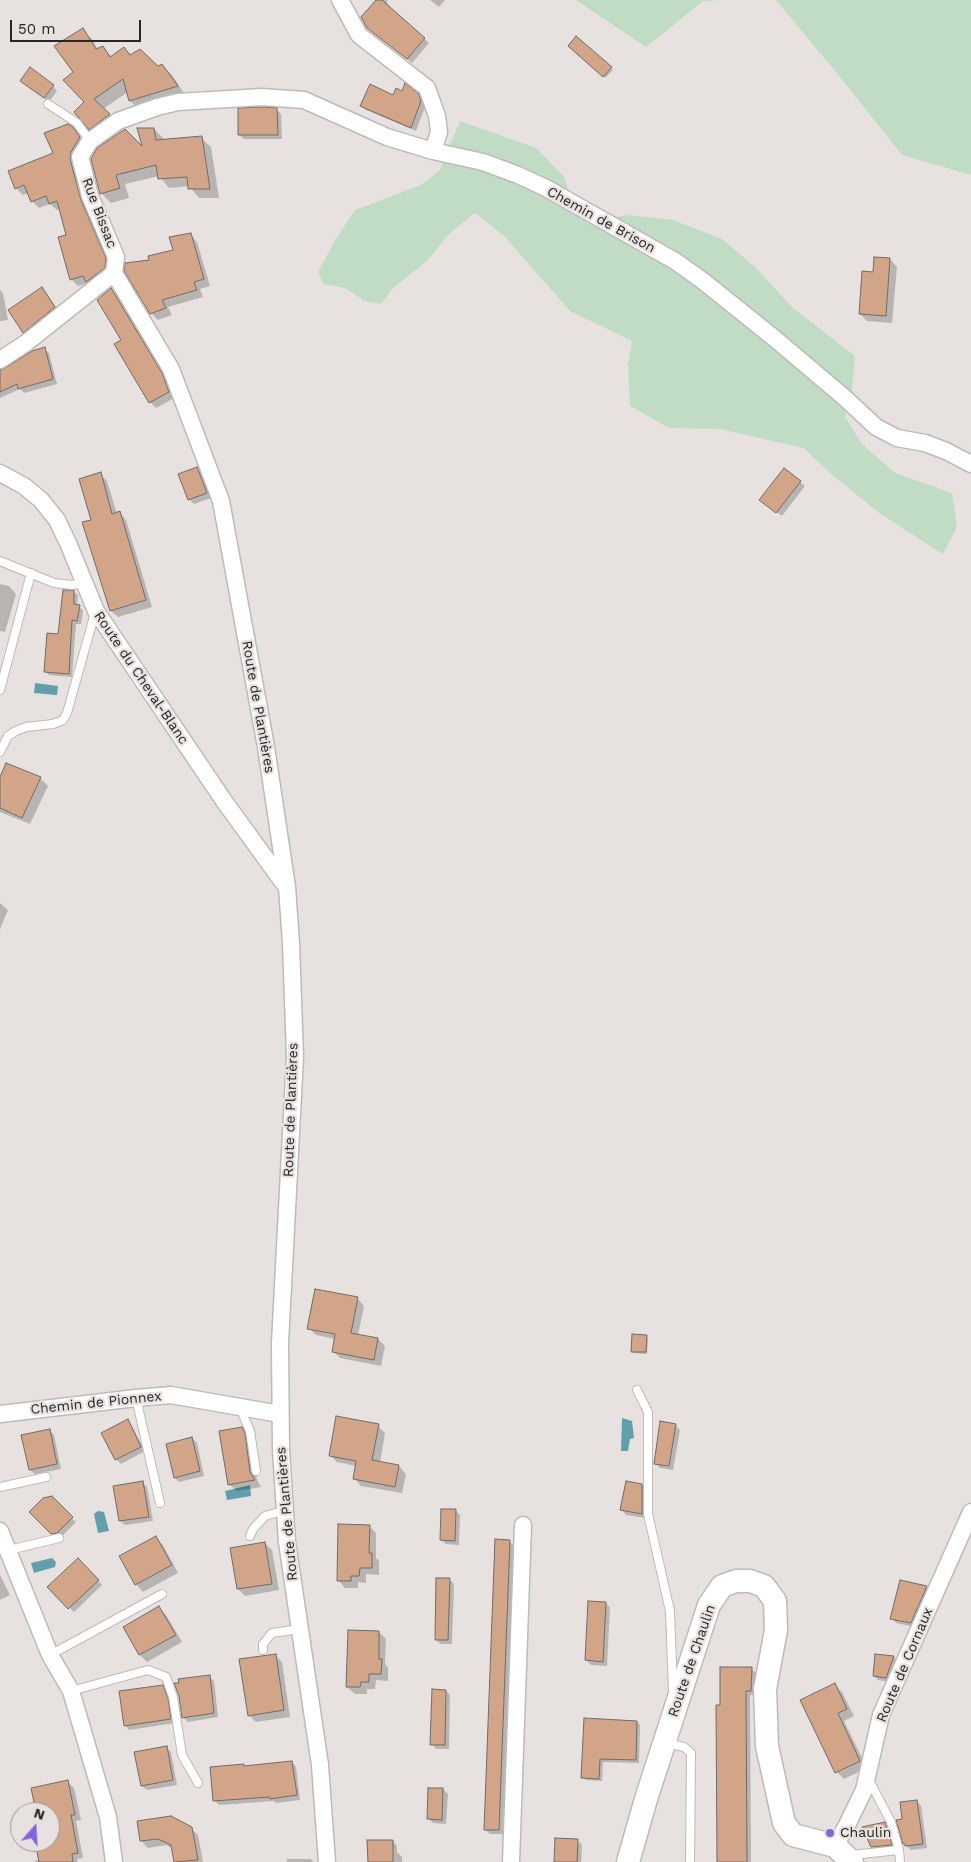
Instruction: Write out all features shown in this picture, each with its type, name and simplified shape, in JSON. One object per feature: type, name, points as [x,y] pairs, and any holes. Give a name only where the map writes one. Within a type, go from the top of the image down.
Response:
[{"type":"street","points":[[340,0],[359,36],[427,88],[438,116],[439,132],[432,151]]},
{"type":"street","name":"Chemin de Brison","points":[[90,141],[118,121],[157,107],[178,102],[262,97],[304,100],[387,137],[432,151],[482,162],[518,175],[546,188],[676,261],[774,338],[876,427],[897,438],[924,443],[946,451],[971,464]]},
{"type":"street","name":"Rue Bissac","points":[[90,141],[80,157],[90,196],[116,257],[114,273],[171,369]]},
{"type":"street","points":[[0,360],[26,343],[114,273]]},
{"type":"street","name":"Route de Plantières","points":[[171,369],[221,501],[266,747],[287,887],[295,1057],[280,1343],[280,1450],[287,1542],[320,1765],[327,1862]]},
{"type":"street","name":"Route du Cheval-Blanc","points":[[0,473],[24,486],[41,500],[57,520],[96,611],[193,755],[287,887]]},
{"type":"street","name":"Chemin de Pionnex","points":[[0,1414],[136,1398],[171,1396],[280,1414]]},
{"type":"street","name":"Route de Cornaux","points":[[844,1855],[853,1812],[864,1790],[882,1715],[971,1512]]},
{"type":"street","points":[[511,1862],[523,1525]]},
{"type":"street","points":[[0,1531],[50,1656],[71,1691],[108,1817],[114,1862]]},
{"type":"street","name":"Route de Chaulin","points":[[628,1862],[709,1605],[722,1586],[736,1581],[750,1581],[764,1586],[775,1601],[776,1630],[765,1689],[766,1746],[784,1823],[793,1835],[844,1855]]},
{"type":"lane","points":[[48,104],[77,123],[90,141]]},
{"type":"lane","points":[[0,561],[54,582],[72,585],[84,583]]},
{"type":"lane","points":[[0,690],[31,573]]},
{"type":"lane","points":[[0,752],[8,736],[16,731],[26,727],[53,724],[63,720],[67,713],[96,611]]},
{"type":"lane","points":[[637,1390],[648,1412],[648,1514],[670,1611],[674,1713]]},
{"type":"lane","points":[[136,1398],[160,1503]]},
{"type":"lane","points":[[240,1408],[250,1431],[256,1471]]},
{"type":"lane","points":[[0,1487],[46,1477]]},
{"type":"lane","points":[[250,1536],[253,1529],[265,1516],[286,1510]]},
{"type":"lane","points":[[9,1550],[59,1538]]},
{"type":"lane","points":[[50,1656],[162,1594]]},
{"type":"lane","points":[[263,1650],[263,1644],[272,1633],[300,1628]]},
{"type":"lane","points":[[71,1691],[148,1670],[166,1677],[172,1697],[182,1755],[198,1783]]},
{"type":"lane","points":[[664,1743],[684,1747],[691,1753],[690,1862]]},
{"type":"lane","points":[[867,1776],[891,1822],[899,1850],[900,1862]]},
{"type":"lane","points":[[844,1855],[878,1854],[899,1850]]},
{"type":"green space","points":[[576,0],[723,0],[703,1],[646,47]]},
{"type":"green space","points":[[776,0],[971,0],[971,175],[902,155]]},
{"type":"green space","points":[[460,121],[536,148],[565,178],[570,198],[615,217],[629,215],[673,220],[722,239],[756,268],[793,308],[855,356],[852,390],[845,417],[862,444],[895,473],[952,493],[957,527],[943,554],[879,513],[830,473],[804,448],[720,429],[669,428],[630,406],[628,365],[632,341],[570,311],[504,236],[475,213],[449,234],[427,261],[393,288],[381,304],[364,301],[345,288],[324,284],[318,272],[334,242],[355,210],[421,185],[440,170]]},
{"type":"water","points":[[35,683],[58,686],[57,695],[34,693]]},
{"type":"water","points":[[622,1418],[632,1421],[634,1438],[630,1439],[628,1451],[621,1451]]},
{"type":"water","points":[[250,1485],[251,1496],[227,1500],[225,1491]]},
{"type":"water","points":[[98,1511],[104,1512],[109,1531],[98,1533],[94,1514]]},
{"type":"water","points":[[52,1558],[56,1562],[55,1567],[34,1573],[31,1563]]},
{"type":"building","points":[[376,0],[382,0],[425,38],[407,59],[367,28],[361,17]]},
{"type":"building","points":[[83,28],[96,49],[103,46],[110,57],[124,47],[130,55],[140,49],[158,66],[162,64],[178,86],[129,101],[123,79],[94,99],[110,114],[89,130],[74,112],[84,102],[63,80],[73,72],[54,46]]},
{"type":"building","points":[[576,36],[612,67],[603,77],[568,46]]},
{"type":"building","points":[[30,67],[54,85],[44,98],[20,81]]},
{"type":"building","points":[[405,83],[419,94],[421,101],[411,128],[360,106],[370,84],[393,95],[396,88],[402,91]]},
{"type":"building","points":[[238,108],[277,108],[278,135],[238,135]]},
{"type":"building","points":[[68,124],[73,127],[80,137],[71,152],[70,159],[81,200],[106,258],[105,268],[86,282],[83,276],[70,280],[58,237],[66,235],[57,201],[49,204],[46,196],[31,202],[24,185],[15,189],[8,171],[53,153],[44,133]]},
{"type":"building","points":[[137,128],[154,128],[156,140],[202,136],[210,189],[188,189],[187,177],[158,179],[156,165],[116,175],[120,188],[100,194],[91,159],[97,148],[125,129],[142,146]]},
{"type":"building","points":[[191,233],[204,279],[194,282],[197,290],[162,300],[166,308],[150,314],[124,271],[125,263],[149,260],[148,256],[173,250],[169,237]]},
{"type":"building","points":[[874,257],[890,258],[886,316],[859,314],[862,271],[873,272]]},
{"type":"building","points":[[42,287],[55,307],[23,333],[8,310]]},
{"type":"building","points":[[111,288],[162,373],[169,392],[149,403],[114,344],[121,340],[97,300]]},
{"type":"building","points":[[45,347],[53,379],[18,389],[17,384],[0,392],[0,370],[32,351]]},
{"type":"building","points":[[197,467],[207,493],[188,500],[178,474]]},
{"type":"building","points":[[784,468],[801,481],[776,513],[759,500]]},
{"type":"building","points":[[101,472],[112,514],[120,511],[146,600],[110,611],[82,522],[91,520],[79,479]]},
{"type":"building","points":[[63,590],[74,590],[74,604],[80,605],[77,621],[72,620],[69,674],[44,672],[47,633],[58,634]]},
{"type":"building","points":[[6,763],[41,777],[22,818],[0,808],[0,777]]},
{"type":"building","points":[[315,1289],[358,1297],[351,1333],[378,1338],[374,1360],[332,1352],[335,1334],[307,1329]]},
{"type":"building","points":[[632,1334],[647,1335],[646,1352],[631,1352]]},
{"type":"building","points":[[336,1416],[379,1424],[372,1460],[399,1465],[395,1487],[353,1479],[356,1461],[329,1456]]},
{"type":"building","points":[[128,1419],[141,1447],[115,1460],[101,1433]]},
{"type":"building","points":[[660,1421],[676,1424],[669,1466],[654,1464]]},
{"type":"building","points":[[242,1427],[245,1433],[250,1472],[255,1480],[228,1485],[219,1431]]},
{"type":"building","points":[[50,1429],[57,1464],[29,1470],[21,1435]]},
{"type":"building","points":[[192,1437],[200,1471],[174,1478],[166,1444]]},
{"type":"building","points":[[143,1481],[149,1517],[119,1521],[113,1486]]},
{"type":"building","points":[[626,1481],[642,1484],[642,1514],[620,1510]]},
{"type":"building","points":[[52,1496],[73,1517],[57,1533],[51,1534],[29,1512],[43,1498]]},
{"type":"building","points":[[441,1509],[456,1509],[455,1541],[440,1540]]},
{"type":"building","points":[[338,1524],[370,1525],[369,1553],[372,1553],[372,1568],[360,1568],[359,1576],[351,1576],[351,1581],[337,1581]]},
{"type":"building","points":[[156,1536],[172,1565],[135,1585],[119,1556]]},
{"type":"building","points":[[495,1539],[510,1540],[499,1830],[484,1830]]},
{"type":"building","points":[[265,1542],[272,1584],[237,1589],[230,1548]]},
{"type":"building","points":[[78,1558],[99,1580],[68,1609],[47,1587]]},
{"type":"building","points":[[436,1578],[450,1578],[448,1640],[435,1640]]},
{"type":"building","points":[[900,1580],[927,1586],[911,1623],[890,1619]]},
{"type":"building","points":[[588,1601],[606,1602],[603,1662],[585,1660]]},
{"type":"building","points":[[159,1606],[176,1635],[139,1655],[123,1627]]},
{"type":"building","points":[[348,1630],[379,1631],[379,1659],[382,1659],[381,1674],[369,1674],[369,1682],[361,1682],[360,1687],[346,1687]]},
{"type":"building","points":[[276,1654],[284,1710],[248,1716],[239,1659]]},
{"type":"building","points":[[875,1654],[894,1656],[886,1678],[873,1676]]},
{"type":"building","points":[[720,1667],[752,1667],[751,1691],[746,1691],[747,1862],[717,1862],[716,1705],[720,1705]]},
{"type":"building","points":[[210,1675],[214,1713],[182,1718],[179,1696],[174,1683],[179,1683],[178,1679]]},
{"type":"building","points":[[835,1683],[847,1709],[838,1713],[860,1761],[835,1773],[800,1700]]},
{"type":"building","points":[[163,1685],[168,1698],[171,1719],[124,1726],[119,1691]]},
{"type":"building","points":[[432,1689],[446,1690],[445,1745],[430,1745]]},
{"type":"building","points":[[584,1718],[637,1721],[636,1760],[600,1759],[599,1779],[581,1778]]},
{"type":"building","points":[[167,1746],[173,1780],[141,1786],[134,1752]]},
{"type":"building","points":[[292,1761],[297,1795],[270,1799],[270,1797],[213,1801],[210,1767]]},
{"type":"building","points":[[68,1780],[75,1815],[71,1815],[78,1853],[72,1854],[73,1862],[39,1862],[37,1852],[60,1852],[60,1802],[34,1802],[31,1788]]},
{"type":"building","points":[[428,1788],[443,1788],[442,1820],[427,1819]]},
{"type":"building","points":[[917,1800],[923,1844],[905,1846],[896,1820],[902,1819],[900,1802]]},
{"type":"building","points":[[171,1816],[192,1827],[198,1860],[174,1862],[171,1845],[158,1839],[140,1841],[137,1821]]},
{"type":"building","points":[[885,1822],[892,1845],[871,1847],[862,1827]]},
{"type":"building","points":[[555,1838],[578,1839],[577,1862],[554,1862]]},
{"type":"building","points":[[367,1840],[393,1840],[393,1862],[368,1862]]},
{"type":"place","name":"Chaulin","points":[[830,1833]]}]
